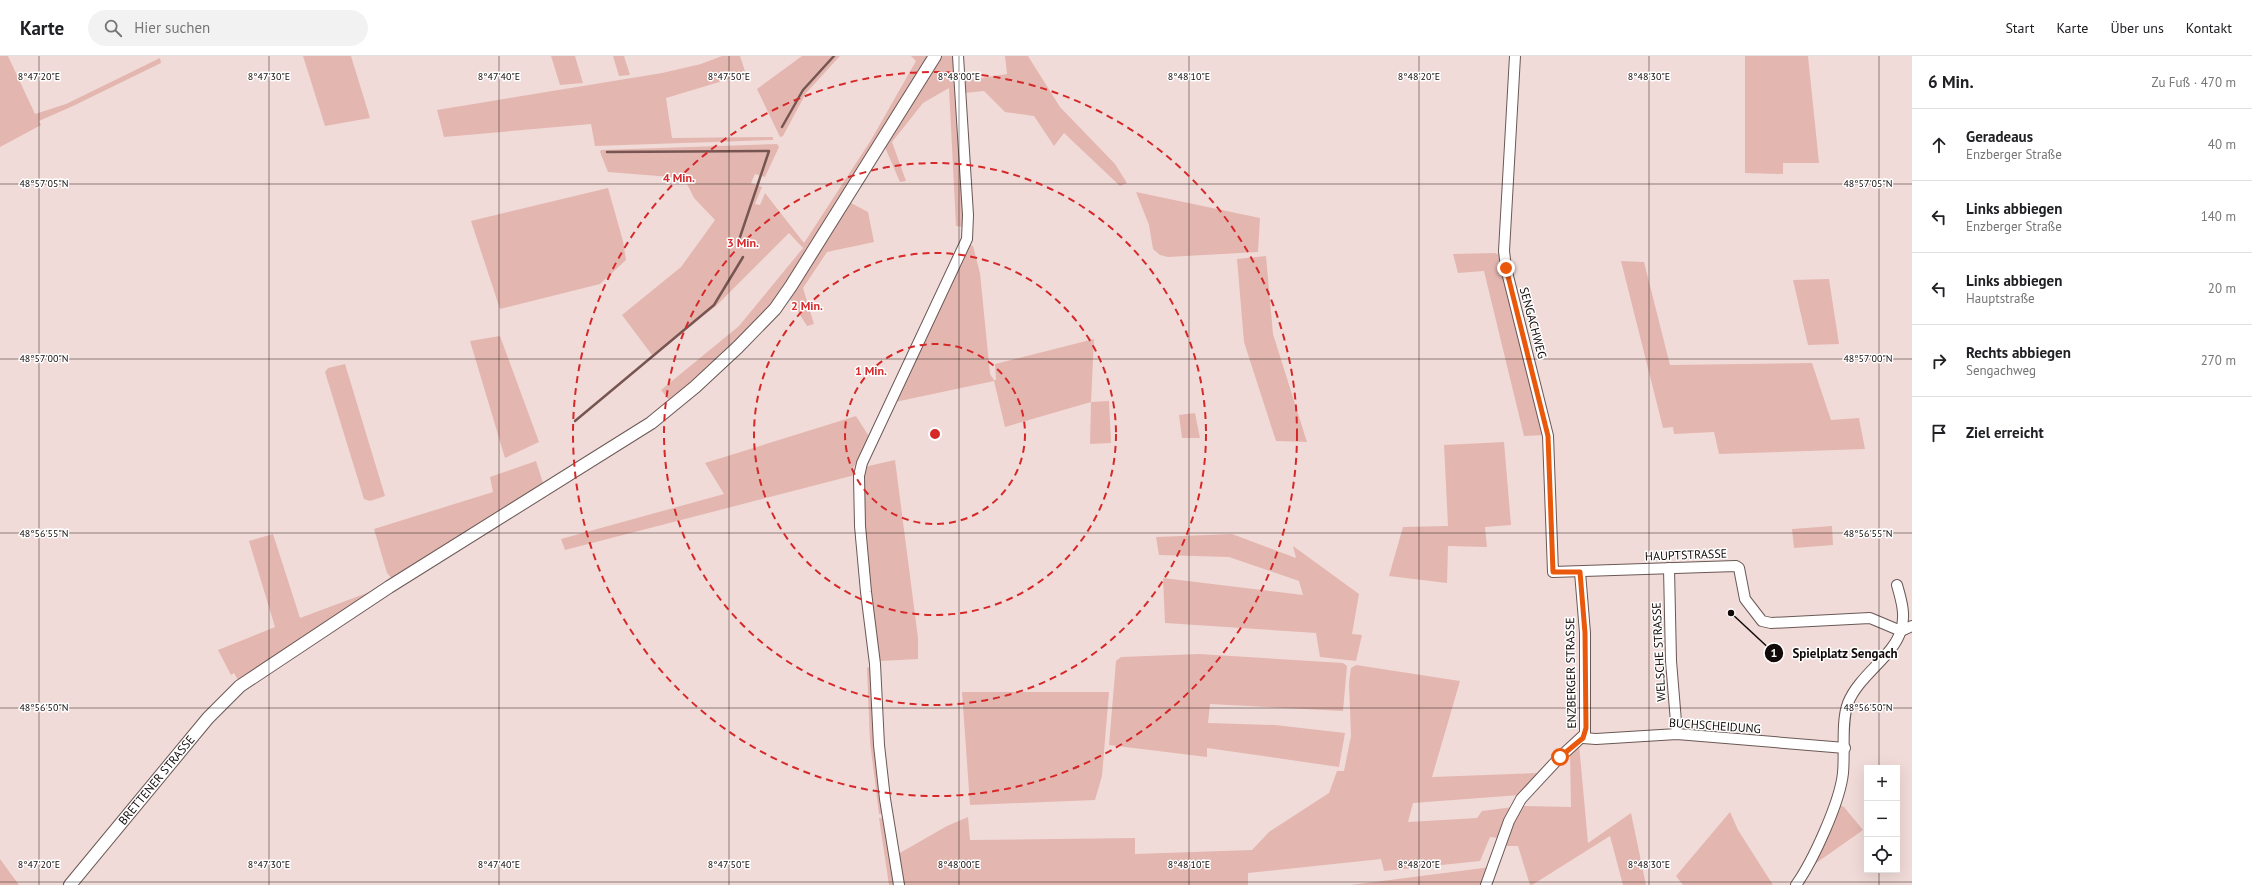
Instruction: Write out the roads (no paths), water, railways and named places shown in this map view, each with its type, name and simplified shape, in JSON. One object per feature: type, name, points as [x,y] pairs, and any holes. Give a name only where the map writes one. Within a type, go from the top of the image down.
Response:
[{"type":"main road","name":"BRETTENER STRASSE","points":[[70,885],[208,718],[247,680],[389,587],[644,427],[695,387],[738,347],[780,303],[847,199],[935,56]]},
{"type":"street","points":[[899,885],[885,799],[879,745],[875,664],[860,526],[859,476],[862,463],[967,239],[968,215],[958,56]]},
{"type":"street","name":"SENGACHWEG","points":[[1515,56],[1504,251],[1506,268],[1548,436],[1553,572]]},
{"type":"street","name":"HAUPTSTRASSE","points":[[1553,572],[1736,566],[1738,568],[1745,599],[1762,621],[1771,623],[1870,618],[1901,630]]},
{"type":"street","name":"WELSCHE STRASSE","points":[[1669,568],[1671,661],[1677,734]]},
{"type":"street","name":"ENZBERGER STRASSE","points":[[1486,885],[1509,821],[1521,799],[1560,757],[1583,738],[1586,728],[1586,662],[1580,572]]},
{"type":"street","points":[[1796,885],[1816,847],[1838,799],[1843,776],[1847,705],[1855,689],[1890,648],[1901,630],[1902,604],[1897,585]]},
{"type":"street","points":[[1901,630],[1912,626]]},
{"type":"street","name":"BUCHSCHEIDUNG","points":[[1583,738],[1596,739],[1677,734],[1845,748]]},
{"type":"waterway","points":[[782,127],[803,90],[834,56]]},
{"type":"waterway","points":[[607,152],[769,151],[739,240]]},
{"type":"waterway","points":[[575,421],[714,305],[743,257]]},
{"type":"place","name":"Spielplatz Sengach","points":[[1731,613]]}]
